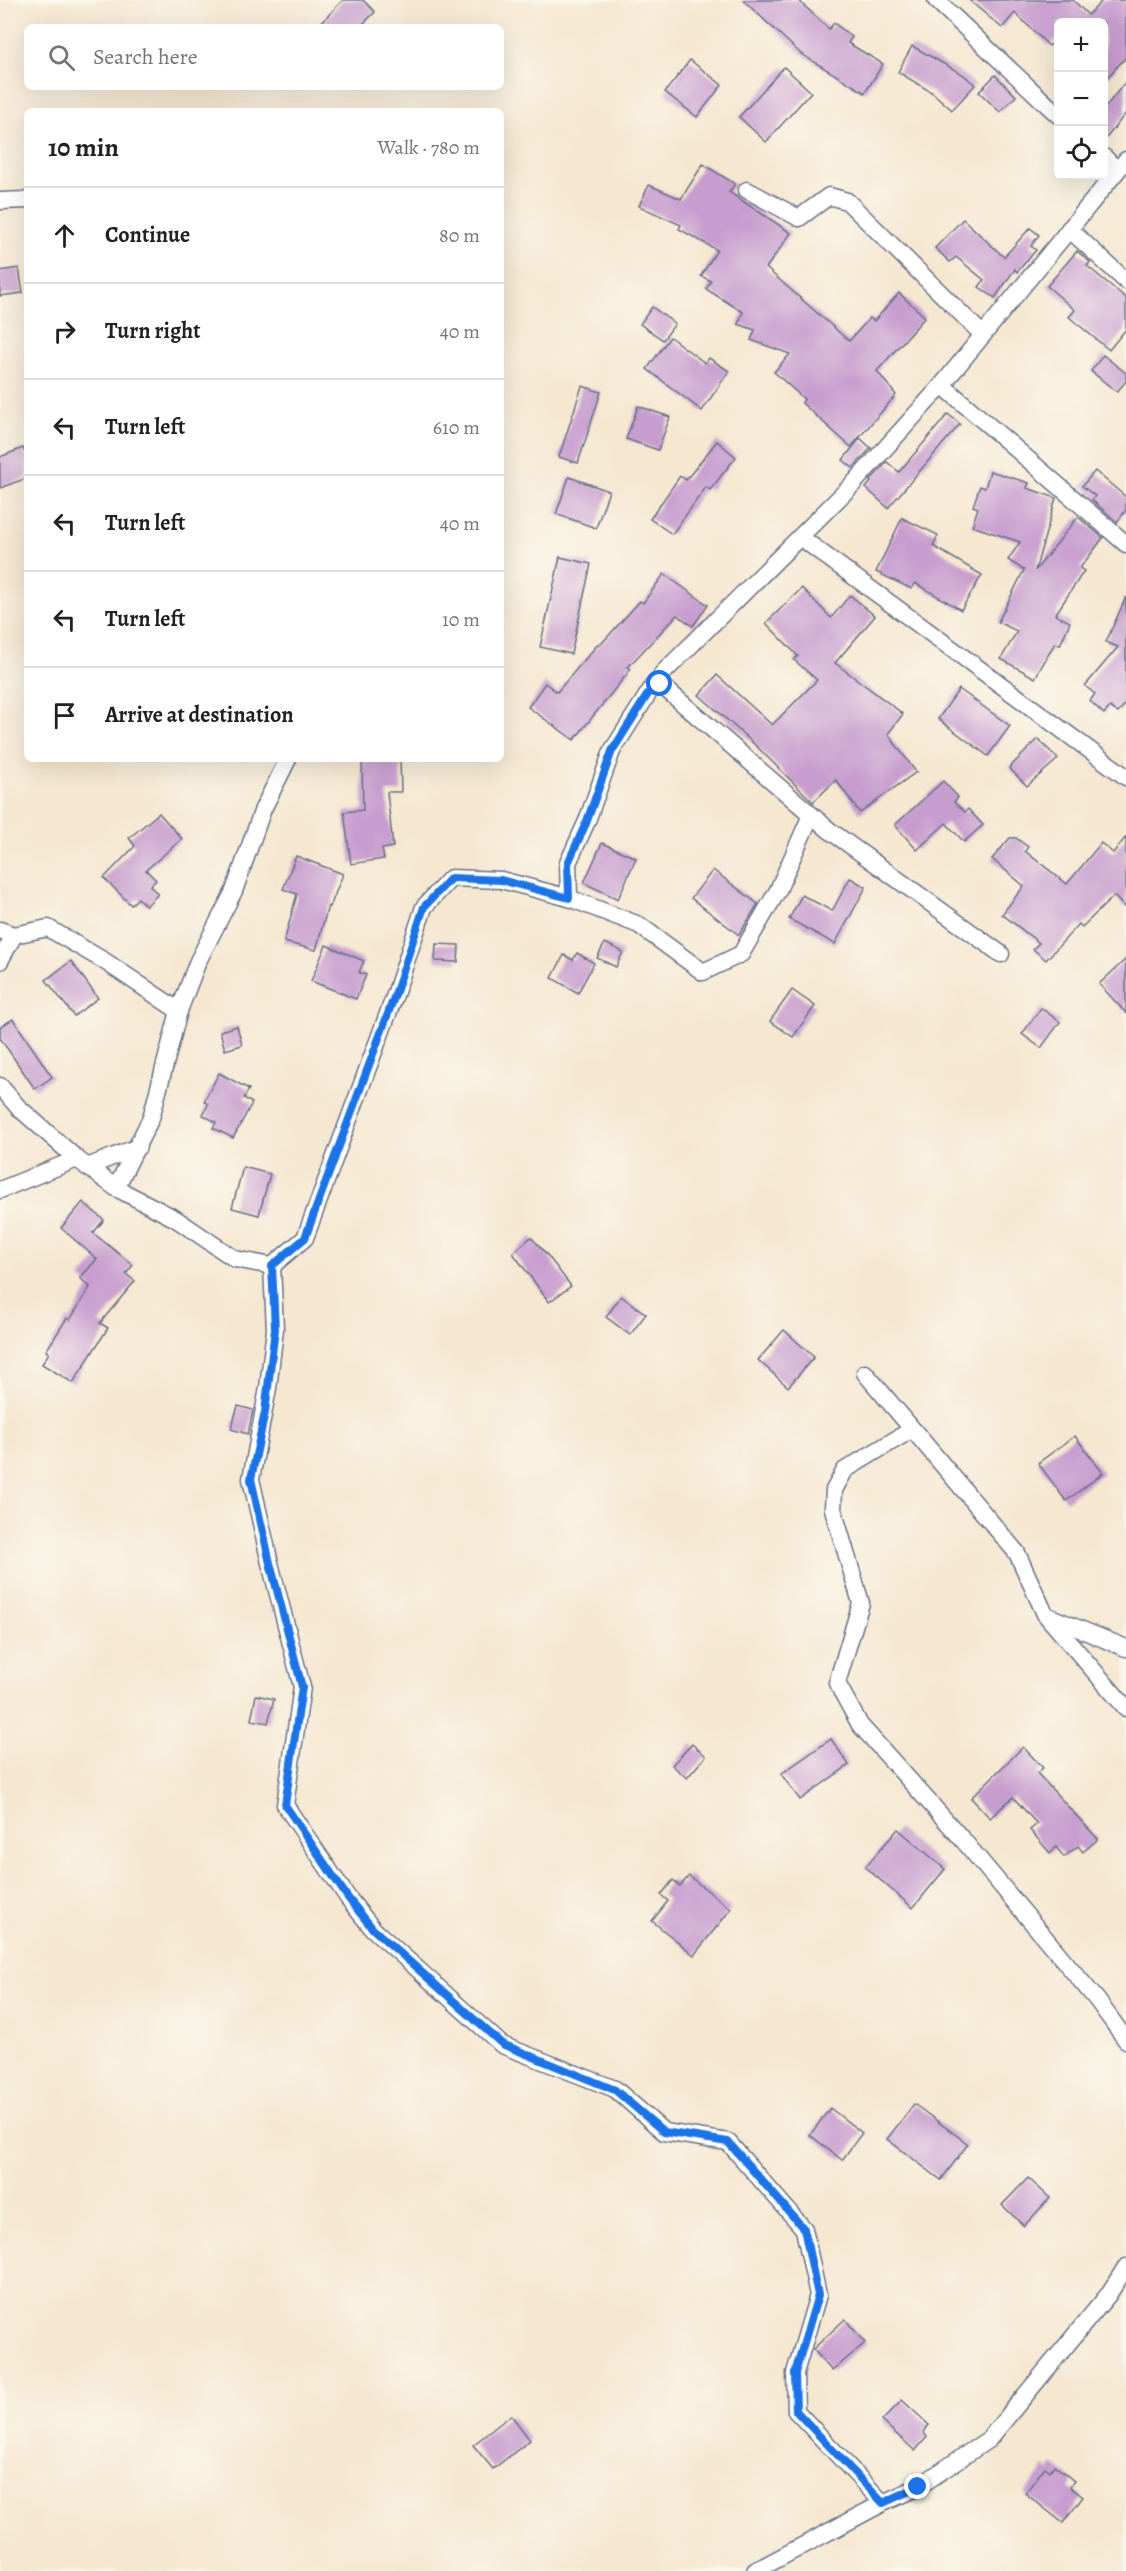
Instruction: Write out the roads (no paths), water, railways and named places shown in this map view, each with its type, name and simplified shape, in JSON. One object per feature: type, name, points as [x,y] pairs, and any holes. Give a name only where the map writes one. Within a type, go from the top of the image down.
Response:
[{"type":"street","points":[[936,0],[1054,110]]},
{"type":"street","points":[[660,684],[662,674],[854,483],[942,385],[1121,165]]},
{"type":"street","points":[[747,190],[799,218],[829,196],[847,201],[983,335]]},
{"type":"street","points":[[0,201],[24,205]]},
{"type":"street","points":[[1069,229],[1126,281]]},
{"type":"street","points":[[942,385],[1126,544]]},
{"type":"street","points":[[800,537],[1126,777]]},
{"type":"street","points":[[569,898],[568,863],[587,821],[612,751],[655,683],[660,684],[829,830],[1001,954]]},
{"type":"street","points":[[116,1188],[151,1118],[178,1011],[198,961],[234,891],[263,809],[286,762]]},
{"type":"street","points":[[272,1266],[305,1238],[392,1003],[424,907],[451,878],[501,880],[569,898],[639,925],[703,972],[741,954],[778,890],[811,815]]},
{"type":"street","points":[[0,961],[7,933],[48,928],[106,962],[178,1011]]},
{"type":"street","points":[[0,1086],[18,1107],[82,1163],[116,1188],[176,1219],[235,1259],[272,1266]]},
{"type":"street","points":[[0,1190],[138,1147]]},
{"type":"street","points":[[272,1266],[275,1329],[265,1412],[251,1479],[302,1687],[285,1805],[348,1898],[373,1929],[502,2044],[615,2090],[664,2132],[728,2142],[804,2229],[818,2295],[795,2373],[796,2411],[883,2503]]},
{"type":"street","points":[[865,1373],[1017,1553],[1045,1614],[1126,1708]]},
{"type":"street","points":[[911,1430],[845,1470],[834,1490],[833,1509],[861,1603],[837,1683],[860,1725],[963,1840],[1097,2000],[1126,2040]]},
{"type":"street","points":[[1045,1614],[1126,1648]]},
{"type":"street","points":[[754,2571],[918,2487],[989,2439],[1108,2295],[1126,2267]]}]
